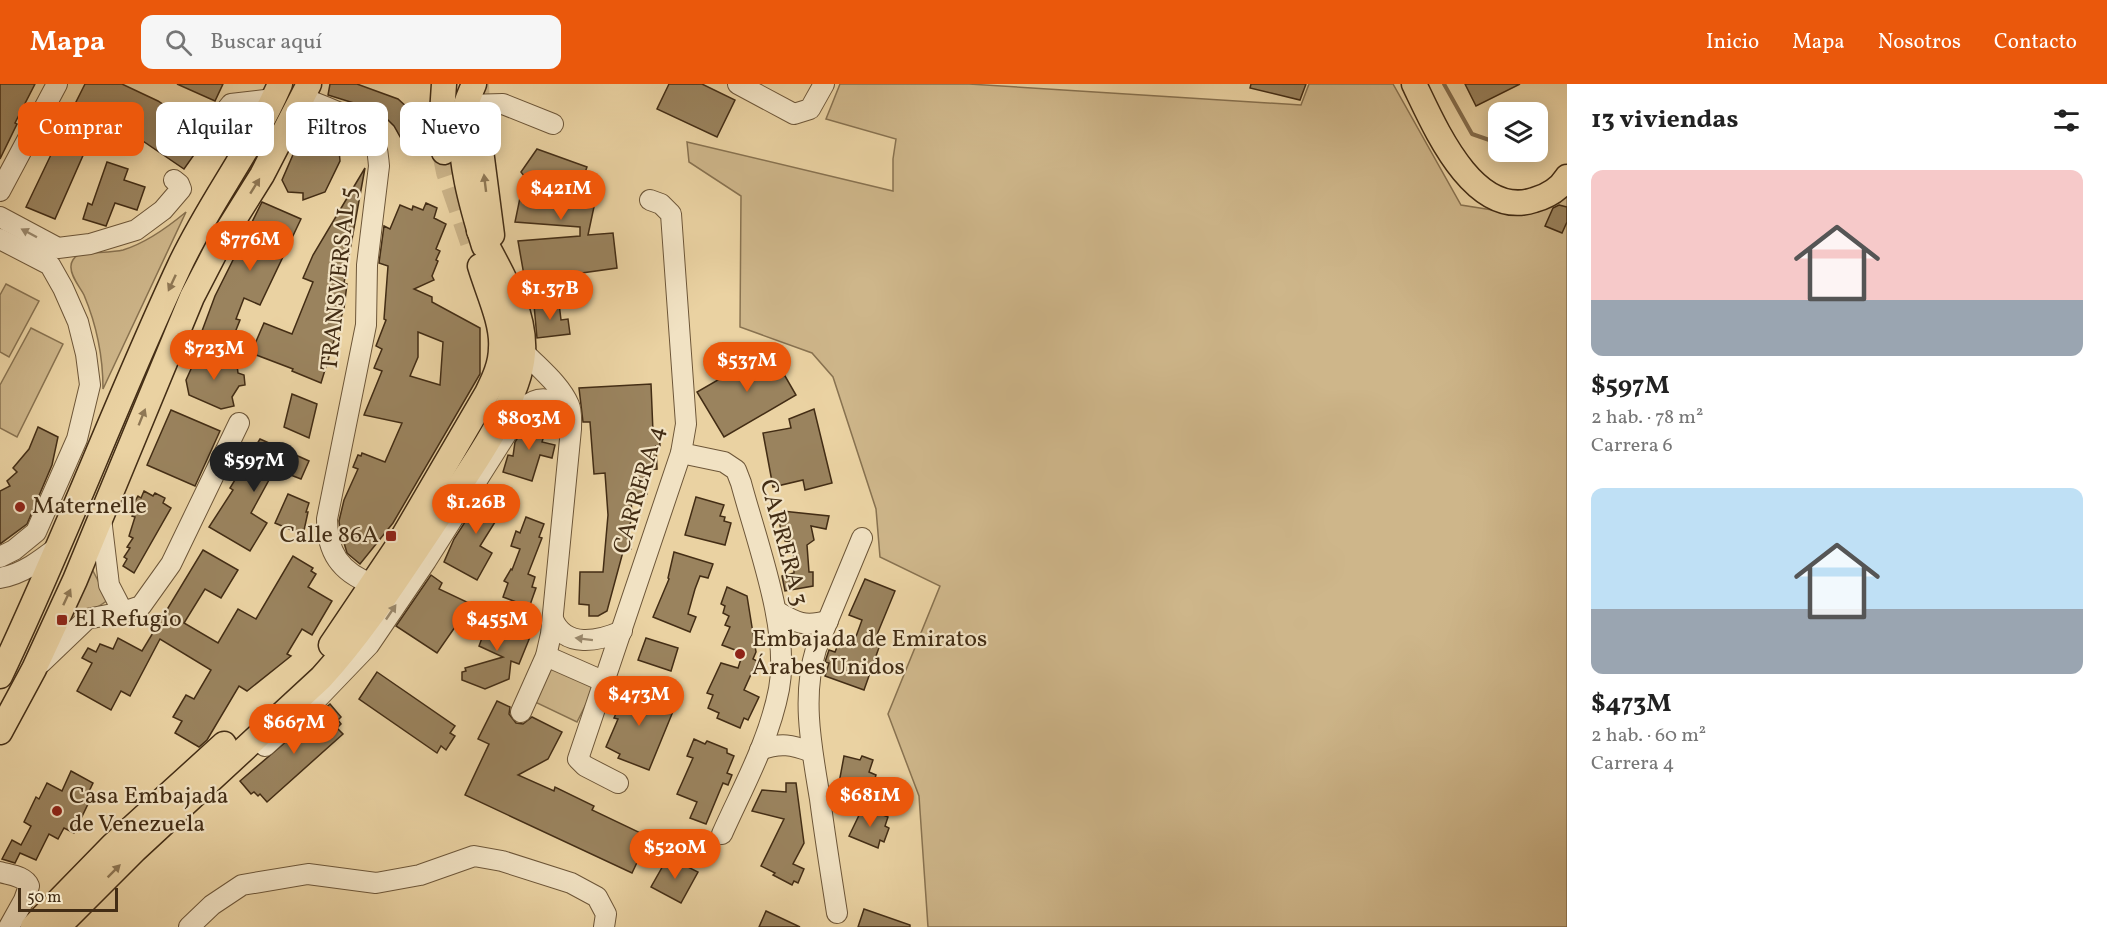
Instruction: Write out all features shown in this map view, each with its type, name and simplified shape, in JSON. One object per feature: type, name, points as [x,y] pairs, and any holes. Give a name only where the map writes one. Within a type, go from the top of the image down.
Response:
[{"type":"main road","points":[[443,102],[444,84]]},
{"type":"main road","points":[[1414,84],[1440,138],[1458,165],[1475,184],[1504,200],[1517,202],[1530,202],[1564,188]]},
{"type":"main road","points":[[0,732],[34,669],[101,518],[192,297],[216,249],[262,176],[306,91]]},
{"type":"main road","points":[[33,927],[133,825],[308,671],[334,642],[397,547],[445,484],[496,402],[509,367],[511,343],[472,210],[463,152],[462,124],[470,94]]},
{"type":"main road","points":[[0,676],[59,546],[180,265],[202,223],[244,156]]},
{"type":"main road","points":[[397,547],[487,393],[495,375],[513,350],[521,329],[493,240],[482,156]]},
{"type":"main road","points":[[479,231],[505,281]]},
{"type":"main road","points":[[58,927],[135,850],[321,678],[342,655],[470,470],[514,393],[519,377],[513,350],[499,328],[480,266]]},
{"type":"street","points":[[0,191],[57,84]]},
{"type":"street","points":[[738,84],[794,114],[810,109],[824,84]]},
{"type":"street","name":"TRANSVERSAL 5","points":[[306,91],[352,119],[373,137],[378,152],[379,166],[367,265],[366,325],[327,519],[329,544],[344,568],[358,579],[372,584]]},
{"type":"street","points":[[238,102],[276,92]]},
{"type":"street","points":[[470,94],[503,104],[553,124]]},
{"type":"street","points":[[0,239],[54,256],[136,230],[163,210],[179,194],[179,184],[174,180]]},
{"type":"street","name":"CARRERA 4","points":[[618,783],[585,766],[578,759],[681,453],[686,424],[671,214],[661,204],[650,200]]},
{"type":"street","points":[[0,217],[54,256],[63,288],[78,322],[86,354],[90,385],[77,439],[36,532],[20,546],[0,556]]},
{"type":"street","points":[[513,350],[556,385],[570,411],[571,429],[558,547],[553,619],[546,656],[521,712]]},
{"type":"street","points":[[135,850],[178,825],[350,667],[369,645],[426,561],[522,409],[529,402],[548,399],[570,411]]},
{"type":"street","points":[[34,669],[87,619],[141,606],[171,564],[239,423]]},
{"type":"street","name":"CARRERA 3","points":[[681,453],[724,462],[736,470],[776,611],[781,665],[779,689],[760,750],[722,834]]},
{"type":"street","points":[[101,518],[110,585],[123,612]]},
{"type":"street","points":[[837,913],[812,752],[809,693],[812,664],[862,538]]},
{"type":"street","points":[[0,578],[24,570],[59,546]]},
{"type":"street","points":[[776,611],[800,624],[811,625],[828,621]]},
{"type":"street","points":[[553,619],[557,629],[583,640],[595,640],[622,631]]},
{"type":"street","points":[[546,656],[605,682]]},
{"type":"street","points":[[779,689],[809,693]]},
{"type":"street","points":[[760,750],[776,744],[796,746],[812,752]]},
{"type":"street","points":[[189,927],[212,905],[242,885],[308,874],[376,883],[420,875],[474,856],[502,861],[571,882],[597,897],[605,920]]},
{"type":"street","points":[[0,872],[21,878],[27,881],[29,886],[9,927]]},
{"type":"shaded area","points":[[840,84],[969,84],[1301,105],[1309,84],[1393,84],[1461,205],[1524,215],[1567,192],[1567,927],[928,927],[919,796],[888,714],[940,586],[880,557],[876,509],[833,377],[812,353],[740,327],[741,196],[689,162],[687,142],[893,191],[893,159],[896,139],[826,119]]},
{"type":"shaded area","points":[[186,212],[103,389],[102,365],[96,330],[84,295],[72,274],[72,261],[81,254],[118,251],[132,247],[156,234]]},
{"type":"shaded area","points":[[6,284],[39,301],[9,357],[0,352],[0,295]]},
{"type":"shaded area","points":[[31,328],[63,344],[17,437],[0,428],[0,385]]},
{"type":"shaded area","points":[[92,569],[108,600],[65,629]]},
{"type":"shaded area","points":[[552,667],[594,688],[577,722],[535,702]]},
{"type":"building","points":[[0,84],[35,84],[26,102],[18,102],[18,117],[15,123],[17,124],[0,159]]},
{"type":"building","points":[[85,84],[122,84],[158,101],[156,102],[156,150],[144,142],[144,102],[76,102]]},
{"type":"building","points":[[177,84],[223,84],[215,101]]},
{"type":"building","points":[[330,84],[357,84],[398,99],[401,102],[400,137],[388,120],[388,102],[350,102],[328,95]]},
{"type":"building","points":[[669,84],[702,84],[735,100],[717,137],[657,109]]},
{"type":"building","points":[[1251,84],[1306,84],[1300,100],[1250,88]]},
{"type":"building","points":[[1465,84],[1520,84],[1476,106]]},
{"type":"building","points":[[537,149],[587,167],[582,181],[598,188],[588,235],[613,233],[617,268],[525,281],[518,241],[580,236],[580,227],[515,222],[521,193],[537,193],[521,172]]},
{"type":"building","points":[[50,156],[83,156],[55,219],[26,207]]},
{"type":"building","points":[[165,156],[193,156],[184,169]]},
{"type":"building","points":[[292,156],[340,156],[340,161],[325,192],[303,200],[303,193],[288,192],[282,180]]},
{"type":"building","points":[[107,162],[128,169],[124,180],[145,187],[137,210],[115,203],[106,226],[83,219],[88,203],[92,205]]},
{"type":"building","points":[[365,168],[344,283],[347,284],[344,308],[321,383],[292,371],[293,369],[251,353],[264,323],[292,334],[313,282],[303,278],[313,255]]},
{"type":"building","points":[[262,202],[301,219],[260,305],[244,298],[236,319],[240,320],[228,350],[199,339],[215,296]]},
{"type":"building","points":[[426,203],[437,208],[434,218],[446,224],[436,249],[440,251],[432,276],[434,280],[414,289],[432,297],[432,302],[480,328],[480,374],[393,523],[360,564],[347,553],[339,521],[344,500],[358,469],[353,467],[358,455],[361,456],[362,453],[385,462],[402,423],[364,415],[382,371],[374,368],[382,349],[376,346],[386,320],[384,319],[388,266],[379,263],[384,226],[390,229],[400,205],[412,210],[413,206],[423,210]],"holes":[[[418,332],[443,342],[440,385],[410,376],[418,357]]]},
{"type":"building","points":[[1559,205],[1567,207],[1567,222],[1562,233],[1545,226],[1553,208]]},
{"type":"building","points":[[559,303],[561,320],[568,319],[570,334],[537,338],[534,305]]},
{"type":"building","points":[[770,350],[796,395],[724,437],[697,392]]},
{"type":"building","points":[[227,354],[224,361],[237,365],[238,373],[244,375],[245,385],[239,386],[232,397],[234,406],[221,409],[189,395],[186,380],[196,358]]},
{"type":"building","points":[[651,384],[653,432],[659,431],[660,446],[656,446],[657,469],[644,470],[647,494],[631,495],[632,518],[626,537],[631,539],[631,549],[624,548],[607,611],[598,616],[589,616],[589,605],[579,604],[580,572],[603,572],[608,515],[605,473],[594,474],[590,422],[583,422],[579,388]]},
{"type":"building","points":[[292,394],[317,404],[309,438],[284,427]]},
{"type":"building","points":[[814,409],[832,483],[805,490],[803,480],[773,487],[763,433],[791,428],[789,419]]},
{"type":"building","points":[[171,410],[220,431],[195,486],[147,465]]},
{"type":"building","points":[[532,416],[535,423],[547,426],[542,442],[555,445],[552,458],[540,455],[532,481],[503,472],[508,455],[513,456],[515,442]]},
{"type":"building","name":"Maternelle","points":[[38,427],[58,437],[52,465],[27,524],[0,544],[0,491],[10,486],[7,481],[17,472],[13,468],[29,449]]},
{"type":"building","points":[[260,439],[309,461],[301,479],[275,469],[251,513],[267,523],[250,551],[209,527],[233,490],[230,488]]},
{"type":"building","points":[[489,485],[510,498],[480,546],[492,553],[477,580],[444,562],[454,539]]},
{"type":"building","points":[[144,491],[153,496],[155,493],[165,498],[163,503],[171,508],[134,573],[123,566],[127,559],[124,557],[133,538],[129,536],[135,517],[132,516],[136,509],[132,506],[138,496],[141,498]]},
{"type":"building","points":[[288,494],[309,503],[303,535],[275,523]]},
{"type":"building","points":[[696,497],[724,505],[720,516],[725,517],[724,521],[731,523],[725,545],[685,535]]},
{"type":"building","points":[[782,511],[829,516],[826,529],[811,526],[814,540],[807,545],[809,572],[813,572],[813,586],[785,591],[782,576],[794,573],[793,542],[785,541],[780,526]]},
{"type":"building","points":[[526,517],[544,524],[539,537],[542,538],[528,574],[535,577],[532,587],[536,588],[530,605],[503,597],[508,583],[504,581],[512,570],[520,549],[511,546],[516,531],[520,533]]},
{"type":"building","points":[[203,550],[238,570],[221,598],[205,589],[184,623],[218,643],[238,609],[256,619],[293,556],[313,568],[311,571],[316,574],[308,587],[332,601],[312,635],[302,629],[287,654],[291,656],[247,691],[239,686],[207,740],[199,747],[175,733],[182,721],[173,717],[186,695],[194,699],[211,670],[160,639],[130,696],[121,691],[111,710],[77,691],[92,663],[82,658],[88,648],[96,652],[100,644],[113,649],[118,638],[142,651]]},
{"type":"building","points":[[674,552],[713,564],[708,578],[700,576],[695,589],[688,614],[696,617],[690,632],[653,617],[669,579]]},
{"type":"building","points":[[431,575],[442,583],[439,589],[471,604],[437,653],[396,626]]},
{"type":"building","points":[[865,579],[895,591],[876,637],[882,639],[864,690],[825,676],[829,663],[825,662],[829,650],[835,652],[841,637],[854,642],[862,620],[849,615]]},
{"type":"building","points":[[727,587],[747,596],[756,652],[753,659],[757,661],[744,690],[759,697],[748,720],[744,718],[740,728],[717,718],[719,713],[708,708],[713,695],[707,693],[721,663],[738,668],[743,653],[722,645],[730,627],[725,625],[729,616],[723,613],[725,606],[721,604]]},
{"type":"building","points":[[489,612],[524,629],[523,634],[530,637],[519,664],[511,661],[509,679],[485,689],[462,680],[462,672],[466,671],[465,668],[503,657],[479,646],[482,638],[479,637]]},
{"type":"building","points":[[646,638],[678,648],[671,671],[638,660]]},
{"type":"building","points":[[377,672],[455,726],[450,733],[455,736],[446,750],[441,746],[437,753],[359,699]]},
{"type":"building","points":[[632,679],[648,688],[645,696],[674,709],[649,770],[618,758],[620,754],[606,747],[618,719],[614,718]]},
{"type":"building","points":[[497,701],[510,707],[509,714],[516,723],[523,724],[532,717],[562,732],[548,759],[518,775],[554,791],[555,787],[594,806],[592,810],[649,837],[632,873],[465,795],[489,744],[478,739]]},
{"type":"building","points":[[330,704],[341,717],[338,720],[341,724],[337,728],[343,734],[267,802],[260,794],[258,796],[254,792],[251,794],[240,781]]},
{"type":"building","points":[[694,739],[705,744],[707,741],[727,749],[727,753],[734,756],[727,773],[732,775],[728,785],[723,783],[706,824],[690,818],[697,802],[677,794],[693,758],[687,756]]},
{"type":"building","points":[[844,756],[860,760],[862,756],[873,760],[869,772],[876,775],[871,792],[839,783]]},
{"type":"building","name":"Casa Embajada de Venezuela","points":[[71,771],[93,783],[84,802],[88,804],[74,833],[64,828],[58,839],[49,834],[36,860],[20,853],[15,863],[2,859],[12,840],[21,845],[31,826],[24,822],[36,797],[39,799],[47,783],[62,791]]},
{"type":"building","points":[[786,783],[796,783],[804,843],[793,864],[804,869],[798,883],[794,881],[792,885],[761,866],[784,819],[752,811],[762,790],[786,792]]},
{"type":"building","points":[[863,807],[888,817],[885,826],[889,828],[884,842],[880,840],[878,848],[849,836]]},
{"type":"building","points":[[668,857],[698,872],[681,903],[651,887]]},
{"type":"building","points":[[864,909],[910,925],[910,927],[858,927]]},
{"type":"building","points":[[766,911],[800,927],[759,927]]},
{"type":"waterway","points":[[1444,84],[1472,134],[1488,140]]},
{"type":"tunnel","points":[[477,84],[478,102]]},
{"type":"tunnel","points":[[445,156],[472,242]]},
{"type":"place","name":"Maternelle","points":[[20,507]]},
{"type":"place","name":"Calle 86A","points":[[391,536]]},
{"type":"place","name":"El Refugio","points":[[62,620]]},
{"type":"place","name":"Embajada de Emiratos Árabes Unidos","points":[[740,654]]},
{"type":"place","name":"Casa Embajada de Venezuela","points":[[57,811]]}]
